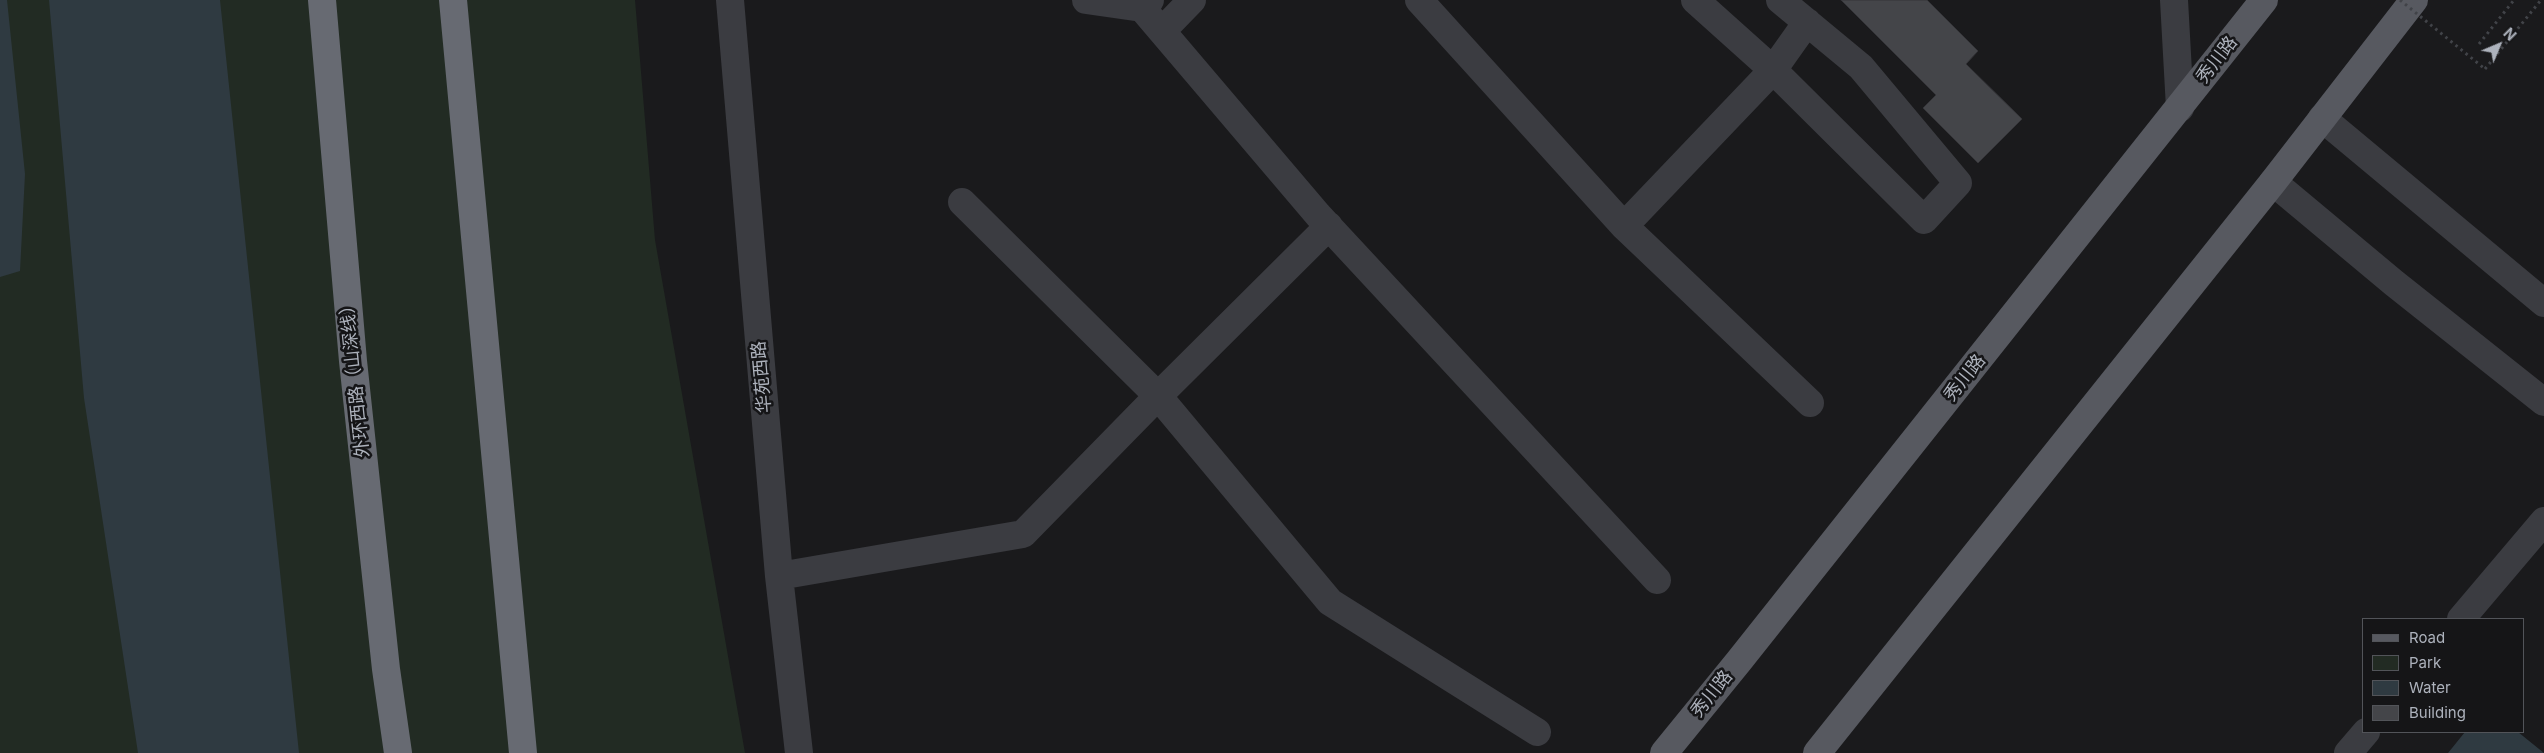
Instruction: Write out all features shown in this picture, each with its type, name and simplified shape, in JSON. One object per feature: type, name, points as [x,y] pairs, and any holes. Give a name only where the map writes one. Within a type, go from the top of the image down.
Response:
[{"type":"highway","name":"外环西路（山深线）","points":[[322,0],[353,361],[386,668],[398,753]]},
{"type":"highway","points":[[453,0],[523,753]]},
{"type":"main road","name":"秀川路","points":[[1664,753],[2180,108],[2264,0]]},
{"type":"main road","points":[[1817,753],[2273,182],[2414,0]]},
{"type":"street","name":"华苑西路","points":[[730,0],[779,576],[799,753]]},
{"type":"street","points":[[1086,0],[1146,4],[1162,31],[1329,226],[1657,580]]},
{"type":"street","points":[[1162,31],[1192,0]]},
{"type":"street","points":[[1419,0],[1624,226],[1810,403]]},
{"type":"street","points":[[1695,0],[1773,70],[1924,220],[1958,183],[1861,67],[1780,0]]},
{"type":"street","points":[[2174,0],[2180,108]]},
{"type":"street","points":[[1624,226],[1773,70],[1807,22]]},
{"type":"street","points":[[2322,118],[2544,303]]},
{"type":"street","points":[[2273,182],[2394,283],[2544,402]]},
{"type":"street","points":[[962,202],[1158,396],[1330,602],[1537,732]]},
{"type":"street","points":[[779,576],[1023,534],[1329,226]]},
{"type":"street","points":[[2462,618],[2544,521]]},
{"type":"street","points":[[2348,753],[2365,733]]},
{"type":"path","points":[[2400,0],[2485,69],[2541,0]]},
{"type":"path","points":[[2479,44],[2514,0]]},
{"type":"green space","points":[[0,0],[635,0],[655,240],[745,753],[0,753]]},
{"type":"water","points":[[0,0],[7,0],[25,174],[20,271],[0,277]]},
{"type":"water","points":[[49,0],[220,0],[299,753],[138,753],[84,398]]},
{"type":"water","points":[[2464,733],[2519,733],[2544,753],[2448,753]]},
{"type":"building","points":[[1841,0],[1927,0],[1978,51],[1966,64],[2022,119],[1978,163],[1923,108],[1936,95]]}]
